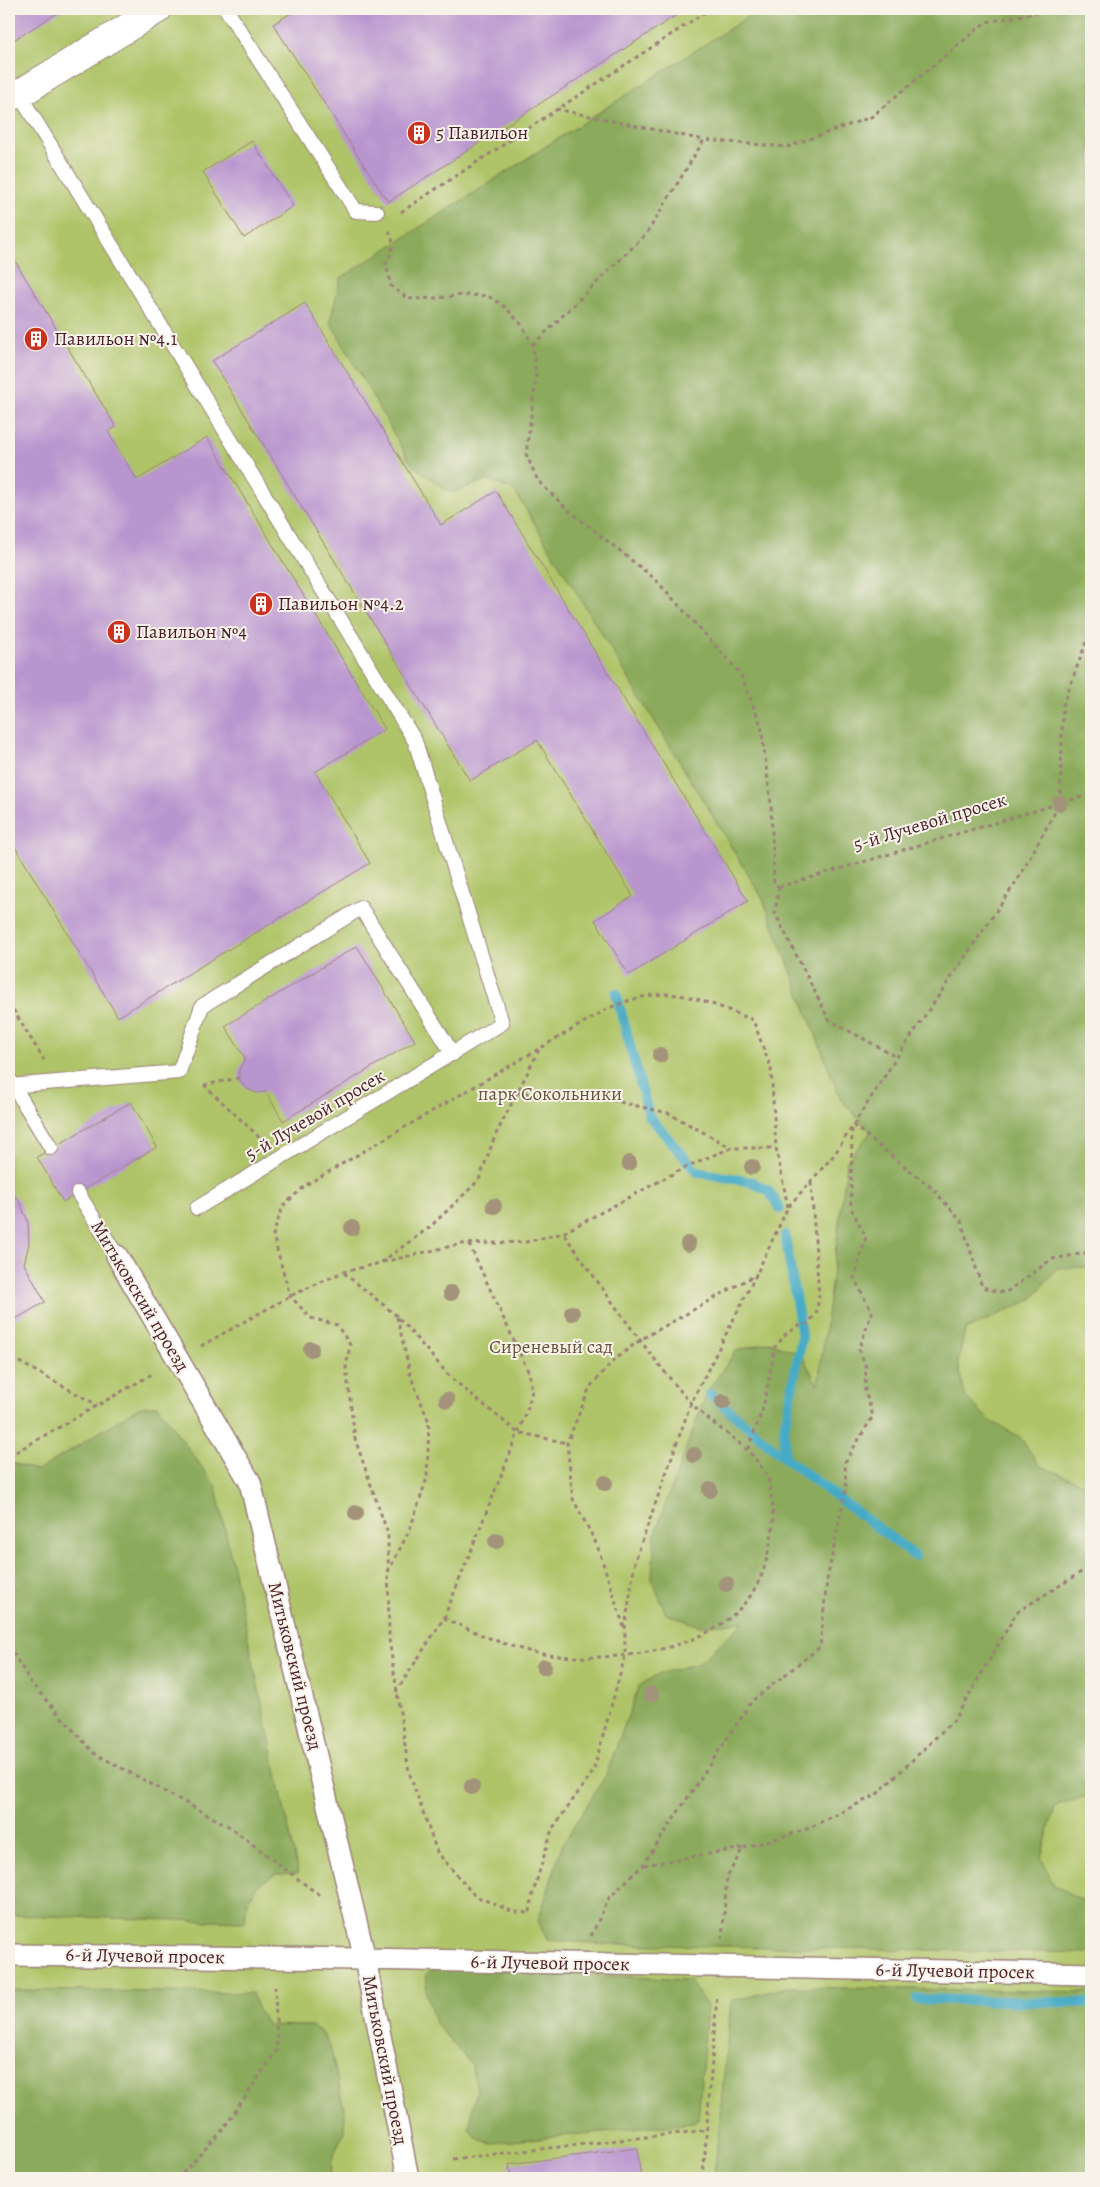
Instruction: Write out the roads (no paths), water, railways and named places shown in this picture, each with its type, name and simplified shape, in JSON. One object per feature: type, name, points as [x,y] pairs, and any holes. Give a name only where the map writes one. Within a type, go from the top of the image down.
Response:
[{"type":"street","points":[[14,95],[158,9]]},
{"type":"street","name":"Митьковский проезд","points":[[117,1256],[250,1482],[365,1959],[408,2178]]},
{"type":"street","name":"6-й Лучевой просек","points":[[9,1955],[365,1959],[1091,1974]]},
{"type":"lane","points":[[226,9],[356,211],[381,217]]},
{"type":"lane","name":"5-й Лучевой просек","points":[[14,95],[414,741],[502,1024],[197,1208]]},
{"type":"lane","points":[[10,1083],[57,1082],[179,1072],[202,1006],[361,908],[453,1054]]},
{"type":"lane","points":[[10,1083],[51,1148]]},
{"type":"lane","name":"Митьковский проезд","points":[[78,1193],[117,1256]]},
{"type":"waterway","points":[[616,993],[649,1116],[697,1172],[752,1182],[769,1191],[780,1209]]},
{"type":"waterway","points":[[785,1235],[802,1337],[784,1430],[785,1458],[915,1556]]},
{"type":"waterway","points":[[710,1394],[785,1458]]},
{"type":"waterway","points":[[917,1999],[1091,2003]]},
{"type":"place","name":"5 Павильон","points":[[419,133]]},
{"type":"place","name":"Павильон №4.1","points":[[36,339]]},
{"type":"place","name":"Павильон №4.2","points":[[261,604]]},
{"type":"place","name":"Павильон №4","points":[[119,632]]},
{"type":"park label","name":"парк Сокольники","points":[[550,1094]]},
{"type":"park label","name":"Сиреневый сад","points":[[551,1347]]}]
